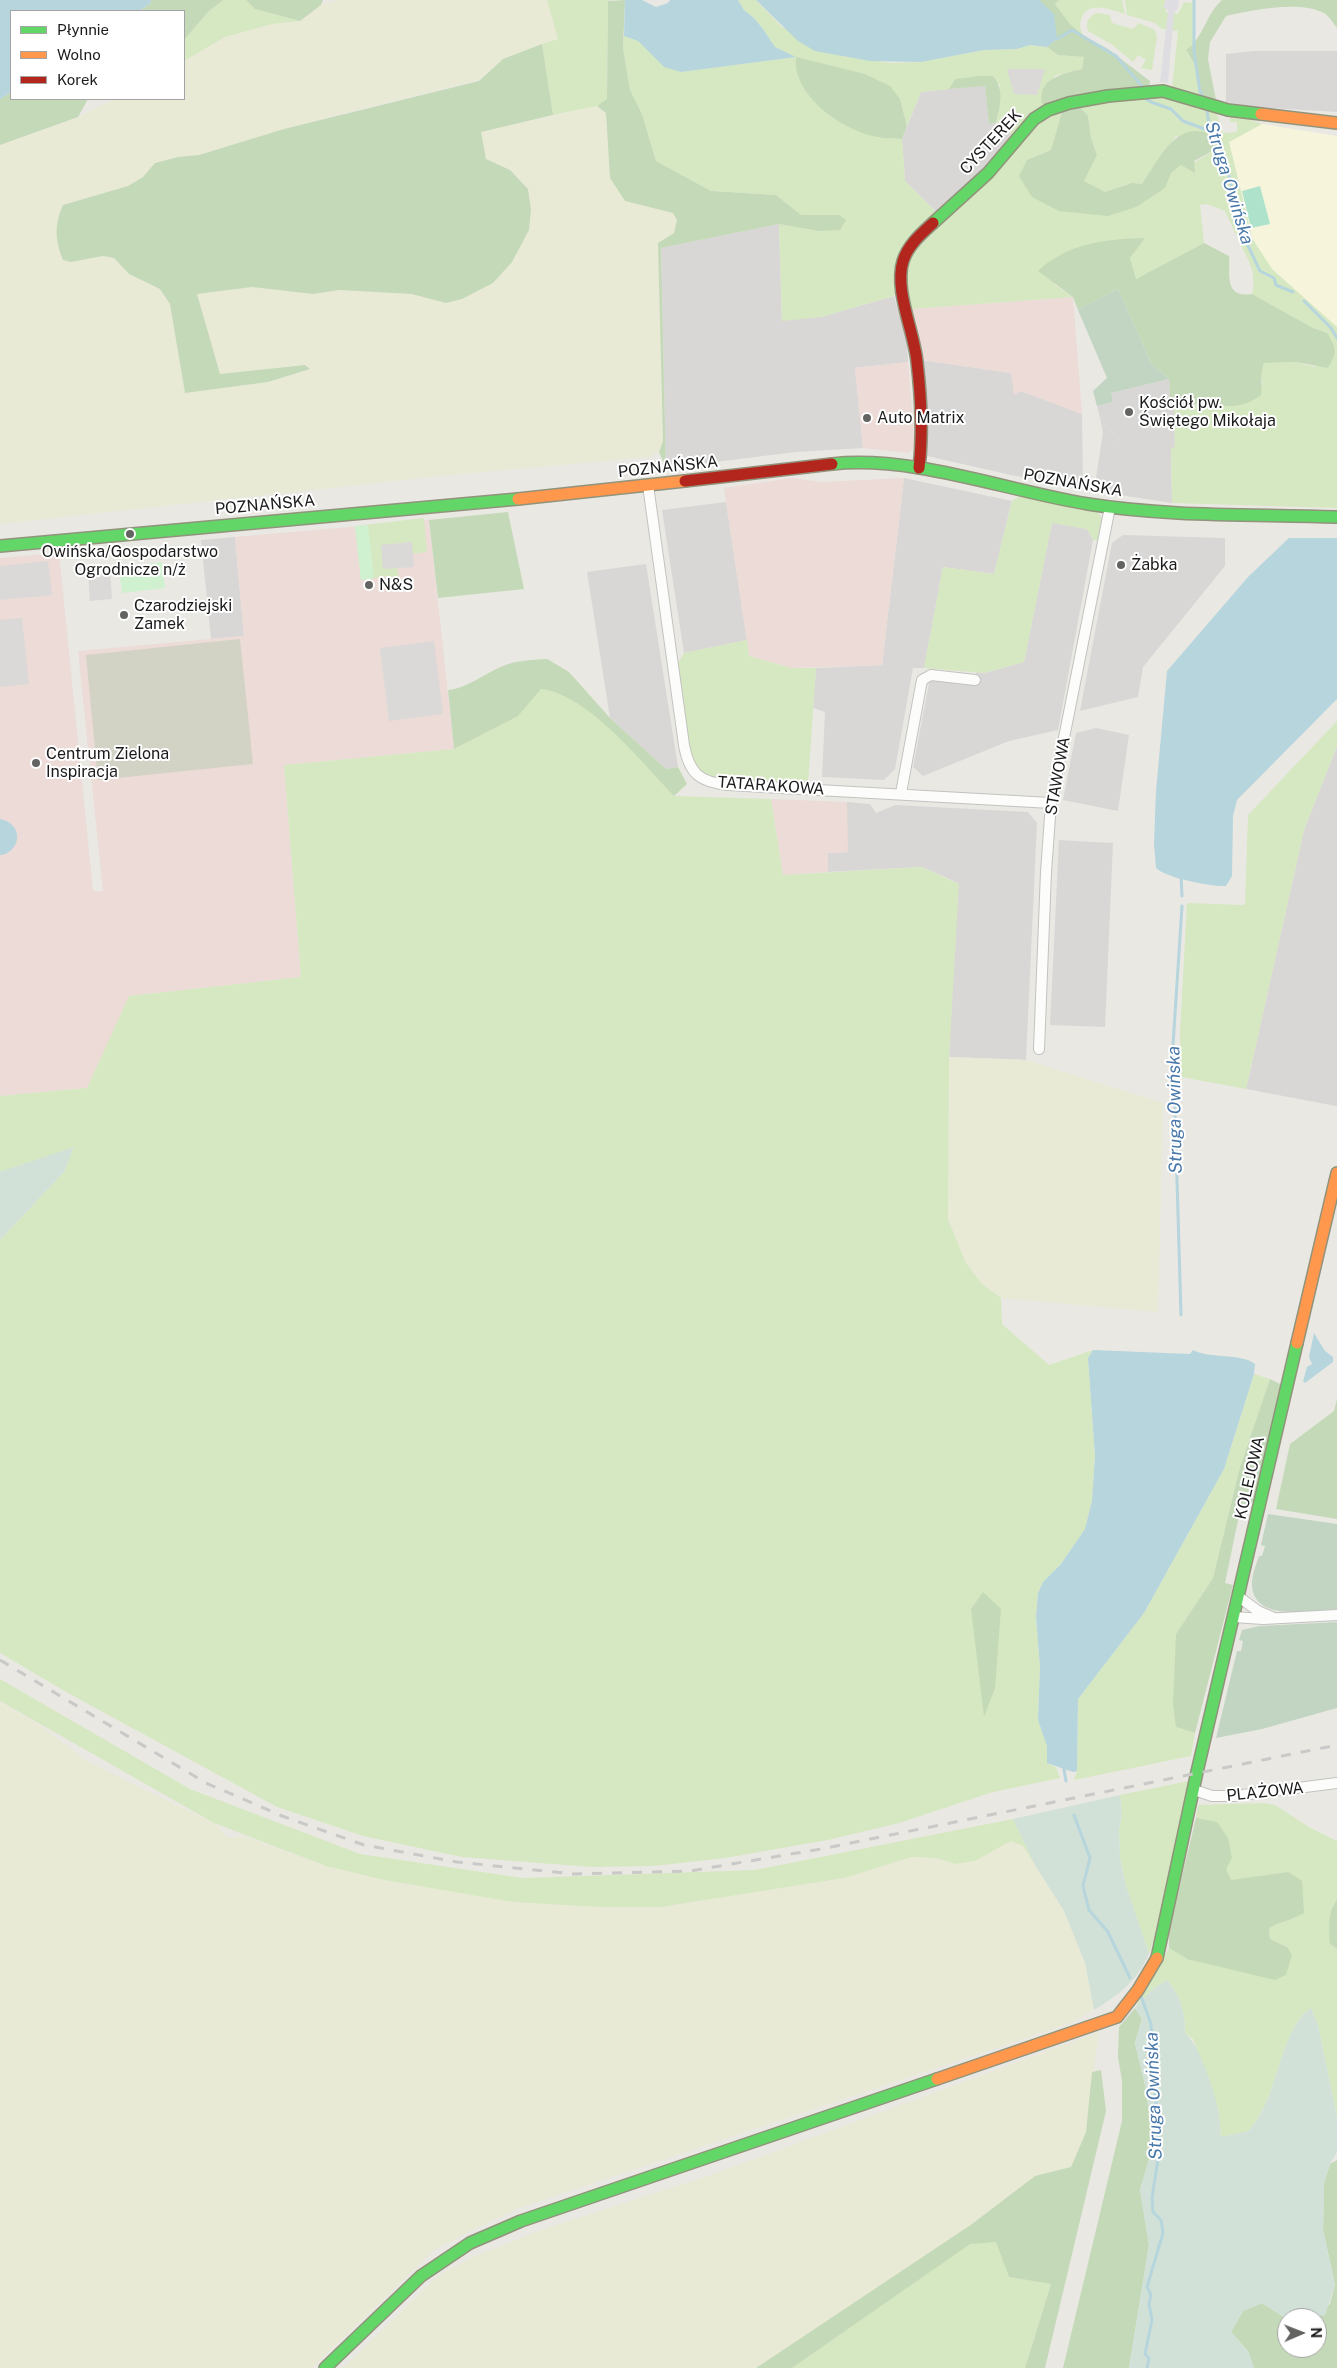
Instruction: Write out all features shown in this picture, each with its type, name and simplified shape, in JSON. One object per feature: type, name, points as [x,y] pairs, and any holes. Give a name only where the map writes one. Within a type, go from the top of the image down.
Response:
[{"type":"street","name":"CYSTEREK","points":[[919,468],[921,452],[916,361],[900,279],[903,260],[910,246],[923,232],[988,173],[1034,119],[1048,110],[1092,98],[1163,91],[1228,110],[1337,123]]},
{"type":"street","name":"POZNAŃSKA","points":[[0,546],[648,486],[825,464],[871,462],[919,468],[1110,507],[1158,512],[1337,516]]},
{"type":"street","name":"TATARAKOWA","points":[[648,486],[684,745],[691,769],[702,778],[718,784],[1052,803]]},
{"type":"street","name":"STAWOWA","points":[[1039,1049],[1046,872],[1052,803],[1110,507]]},
{"type":"street","points":[[901,793],[922,680],[931,675],[975,680]]},
{"type":"street","name":"KOLEJOWA","points":[[325,2368],[421,2276],[470,2243],[521,2221],[1117,2017],[1138,1990],[1157,1959],[1238,1597],[1337,1173]]},
{"type":"street","points":[[1238,1597],[1258,1611],[1275,1618]]},
{"type":"street","points":[[1234,1617],[1275,1618],[1337,1615]]},
{"type":"street","name":"PLAŻOWA","points":[[1194,1790],[1212,1796],[1224,1796],[1337,1783]]},
{"type":"shaded area","points":[[151,0],[223,0],[208,12],[185,39],[185,10],[141,10],[150,4]]},
{"type":"shaded area","points":[[223,0],[246,0],[255,9],[300,21],[272,24],[225,37],[185,60],[185,39],[208,12]]},
{"type":"shaded area","points":[[246,0],[323,0],[321,5],[300,21],[255,9]]},
{"type":"shaded area","points":[[339,0],[547,0],[558,39],[503,59],[479,80],[340,114],[199,155],[178,157],[155,163],[143,177],[128,186],[63,205],[71,262],[103,256],[114,258],[129,274],[160,289],[170,303],[185,392],[268,382],[309,370],[305,365],[220,374],[197,294],[252,287],[313,294],[339,290],[412,294],[446,303],[529,230],[531,210],[528,189],[510,170],[486,159],[480,132],[597,106],[606,113],[610,178],[659,209],[673,213],[677,220],[674,233],[658,243],[663,441],[659,452],[650,457],[440,476],[0,524],[0,145],[72,120],[113,100],[185,100],[185,60],[225,37],[272,24],[300,21],[321,5]]},
{"type":"shaded area","points":[[547,0],[610,0],[608,1],[607,100],[597,106],[553,115],[542,44],[558,39]]},
{"type":"shaded area","points":[[625,0],[623,48],[630,90],[642,114],[656,161],[711,191],[776,195],[801,215],[839,215],[846,220],[840,230],[819,231],[779,224],[661,248],[666,468],[659,452],[663,441],[658,243],[674,233],[677,220],[673,213],[625,201],[610,178],[606,113],[597,106],[607,99],[608,1]]},
{"type":"shaded area","points":[[738,0],[756,0],[782,27],[842,56],[891,63],[921,62],[984,50],[1017,49],[1029,45],[1047,47],[1058,55],[1084,57],[1082,69],[1054,76],[1051,105],[1011,141],[1010,130],[996,130],[1000,84],[955,79],[949,89],[921,92],[907,126],[900,99],[878,137],[902,139],[905,181],[939,215],[924,225],[894,296],[821,317],[782,321],[779,224],[819,231],[839,215],[801,215],[776,195],[711,191],[656,161],[642,114],[630,90],[623,48],[624,36],[638,41],[680,72],[795,57],[775,47],[763,29],[744,10]]},
{"type":"shaded area","points":[[1039,0],[1059,0],[1055,4],[1070,24],[1084,36],[1108,49],[1150,81],[1149,89],[1052,105],[1042,104],[1043,88],[1047,83],[1060,75],[1082,69],[1084,57],[1058,55],[1047,47],[1057,39]]},
{"type":"shaded area","points":[[1059,0],[1122,0],[1125,14],[1101,8],[1090,9],[1085,12],[1080,22],[1084,36],[1070,24],[1055,4]]},
{"type":"shaded area","points":[[1125,0],[1165,0],[1166,12],[1178,14],[1184,2],[1193,3],[1194,45],[1186,51],[1195,65],[1201,97],[1172,88],[1178,31],[1162,29],[1155,23],[1127,15]]},
{"type":"shaded area","points":[[1166,0],[1179,0],[1178,9],[1174,12],[1168,83],[1160,82],[1168,10],[1163,7]]},
{"type":"shaded area","points":[[1222,0],[1337,0],[1337,28],[1324,13],[1302,7],[1275,7],[1226,16],[1210,42],[1208,59],[1216,100],[1201,97],[1195,65],[1186,50],[1197,40],[1212,12]]},
{"type":"shaded area","points":[[1097,13],[1110,15],[1112,23],[1133,29],[1139,23],[1155,30],[1157,37],[1152,70],[1141,68],[1146,60],[1138,55],[1133,62],[1111,44],[1088,31],[1088,20]]},
{"type":"shaded area","points":[[542,44],[553,115],[481,132],[486,159],[510,170],[528,189],[531,210],[529,230],[512,262],[493,283],[462,299],[446,303],[412,294],[339,290],[313,294],[252,287],[197,294],[220,374],[305,365],[310,369],[268,382],[185,393],[170,304],[160,289],[129,274],[114,258],[103,256],[71,262],[63,260],[58,246],[57,226],[63,205],[128,186],[143,177],[155,163],[178,157],[199,155],[284,129],[479,81],[503,59]]},
{"type":"shaded area","points":[[1254,51],[1337,51],[1337,112],[1254,107],[1226,102],[1226,54]]},
{"type":"shaded area","points":[[796,57],[865,74],[890,86],[900,99],[907,126],[902,139],[881,138],[864,133],[836,119],[822,109],[802,85],[797,71]]},
{"type":"shaded area","points":[[1007,69],[1045,69],[1037,95],[1014,94]]},
{"type":"shaded area","points":[[993,76],[997,81],[1000,98],[996,123],[989,124],[985,86],[949,89],[955,79]]},
{"type":"shaded area","points":[[985,85],[989,124],[996,123],[997,130],[1010,130],[1011,141],[939,215],[905,181],[902,139],[921,92]]},
{"type":"shaded area","points":[[10,93],[10,100],[87,100],[78,117],[0,145],[0,99]]},
{"type":"shaded area","points":[[1162,95],[1216,111],[1223,133],[1237,132],[1237,122],[1230,122],[1230,117],[1240,116],[1262,124],[1229,142],[1251,233],[1237,237],[1225,211],[1207,204],[1200,205],[1204,243],[1136,279],[1130,258],[1144,238],[1054,284],[1073,297],[912,309],[904,285],[909,254],[1032,128],[1063,108],[1051,150],[1027,160],[1108,216],[1181,165],[1187,167],[1224,144],[1176,136],[1142,184],[1132,183],[1105,192],[1083,181],[1097,155],[1091,138],[1088,116],[1077,104]]},
{"type":"shaded area","points":[[1077,104],[1088,116],[1091,138],[1097,155],[1084,181],[1105,192],[1132,183],[1142,184],[1167,147],[1183,134],[1193,131],[1204,132],[1225,144],[1194,161],[1195,173],[1181,165],[1171,173],[1165,188],[1136,207],[1108,216],[1059,211],[1032,197],[1019,176],[1027,160],[1051,150],[1063,108]]},
{"type":"shaded area","points":[[1262,124],[1337,136],[1337,327],[1272,269],[1253,240],[1229,142]]},
{"type":"shaded area","points":[[779,224],[782,320],[821,317],[894,296],[907,343],[908,362],[855,368],[863,448],[796,452],[666,468],[661,248]]},
{"type":"shaded area","points":[[1145,238],[1130,258],[1136,279],[1204,243],[1229,256],[1230,282],[1236,292],[1252,294],[1313,328],[1327,333],[1335,351],[1328,368],[1296,362],[1264,363],[1261,395],[1252,401],[1235,406],[1200,404],[1171,410],[1169,379],[1151,363],[1118,289],[1078,310],[1073,297],[1038,271],[1062,254],[1088,244],[1101,241]]},
{"type":"shaded area","points":[[1252,238],[1272,269],[1337,327],[1337,508],[1172,503],[1171,448],[1175,447],[1174,410],[1189,405],[1207,405],[1263,385],[1260,372],[1264,363],[1296,362],[1315,367],[1327,333],[1313,328],[1252,294],[1253,274],[1249,261],[1239,242]]},
{"type":"shaded area","points":[[1118,289],[1151,363],[1169,379],[1111,393],[1113,402],[1097,406],[1093,391],[1107,378],[1078,310]]},
{"type":"shaded area","points":[[1073,297],[1082,414],[1021,391],[1014,395],[1011,373],[922,360],[912,309]]},
{"type":"shaded area","points":[[922,360],[1011,373],[1021,391],[1082,414],[1083,488],[1011,475],[927,456]]},
{"type":"shaded area","points":[[908,362],[915,447],[908,453],[863,448],[855,368]]},
{"type":"shaded area","points":[[1169,379],[1171,410],[1166,419],[1131,441],[1120,441],[1100,418],[1097,406],[1113,402],[1111,393]]},
{"type":"shaded area","points":[[1171,410],[1174,410],[1175,448],[1171,448],[1172,503],[1094,491],[1103,432],[1100,418],[1120,441],[1166,419]]},
{"type":"shaded area","points":[[792,478],[821,482],[904,478],[882,665],[791,668],[749,656],[724,488]]},
{"type":"shaded area","points":[[904,478],[1012,501],[994,574],[943,567],[924,668],[913,668],[895,769],[884,780],[822,777],[825,712],[813,708],[816,668],[882,665]]},
{"type":"shaded area","points":[[1019,496],[1097,511],[1104,522],[1098,540],[1093,540],[1087,529],[1052,523],[1024,662],[984,673],[924,668],[943,567],[994,574],[1012,501]]},
{"type":"shaded area","points":[[726,502],[747,640],[684,653],[662,510]]},
{"type":"shaded area","points":[[508,512],[524,589],[438,598],[429,520]]},
{"type":"shaded area","points":[[424,518],[427,552],[412,554],[411,542],[382,545],[383,569],[397,568],[400,583],[390,585],[389,576],[361,580],[355,526]]},
{"type":"shaded area","points":[[429,520],[454,749],[284,765],[301,977],[130,996],[87,1088],[0,1096],[0,558],[59,553],[93,891],[103,891],[78,651],[244,636],[235,537]]},
{"type":"shaded area","points":[[1052,522],[1087,529],[1093,540],[1058,730],[1009,741],[923,776],[913,767],[930,678],[974,683],[976,672],[984,673],[1024,662]]},
{"type":"shaded area","points":[[368,525],[374,578],[361,580],[355,526]]},
{"type":"shaded area","points":[[1123,535],[1225,538],[1225,566],[1143,667],[1138,697],[1080,711],[1112,543]]},
{"type":"shaded area","points":[[235,537],[244,636],[211,639],[201,540]]},
{"type":"shaded area","points":[[412,542],[414,567],[383,569],[381,545]]},
{"type":"shaded area","points":[[48,561],[52,595],[0,600],[0,566]]},
{"type":"shaded area","points":[[162,562],[165,588],[122,593],[119,568]]},
{"type":"shaded area","points":[[646,564],[678,767],[666,769],[610,718],[587,572]]},
{"type":"shaded area","points":[[110,571],[112,599],[90,601],[88,574]]},
{"type":"shaded area","points":[[22,618],[29,684],[0,687],[0,620]]},
{"type":"shaded area","points":[[240,639],[253,764],[98,780],[86,655]]},
{"type":"shaded area","points":[[747,640],[749,656],[791,668],[816,668],[808,784],[766,784],[716,779],[696,768],[692,760],[686,734],[678,663],[684,653]]},
{"type":"shaded area","points":[[434,641],[443,714],[389,721],[380,648]]},
{"type":"shaded area","points":[[547,659],[569,672],[610,718],[666,769],[678,767],[687,784],[674,796],[630,749],[595,716],[577,703],[559,694],[541,689],[518,716],[454,749],[448,690],[476,680],[508,664]]},
{"type":"shaded area","points":[[541,689],[560,694],[579,703],[597,716],[614,731],[674,796],[771,799],[783,875],[922,867],[959,884],[949,1057],[948,1219],[966,1263],[982,1284],[1001,1298],[1002,1324],[1049,1365],[1093,1350],[1088,1358],[1095,1456],[1092,1501],[1085,1529],[1061,1564],[1043,1582],[1038,1593],[1036,1617],[1040,1666],[1038,1720],[1047,1746],[1047,1763],[1056,1767],[1060,1778],[993,1792],[899,1823],[828,1840],[725,1858],[654,1866],[591,1867],[462,1857],[363,1836],[277,1807],[68,1693],[0,1653],[0,1240],[64,1172],[73,1148],[0,1172],[0,1096],[87,1088],[129,996],[301,977],[284,765],[454,749],[517,716]]},
{"type":"shaded area","points":[[1337,721],[1337,746],[1304,830],[1246,1089],[1181,1077],[1180,1032],[1187,903],[1245,905],[1248,815]]},
{"type":"shaded area","points":[[1096,728],[1129,735],[1118,811],[1063,800],[1076,733]]},
{"type":"shaded area","points":[[1337,746],[1336,1106],[1246,1089],[1304,830]]},
{"type":"shaded area","points":[[771,799],[847,802],[848,852],[828,853],[828,872],[783,875]]},
{"type":"shaded area","points":[[847,802],[870,804],[876,813],[895,805],[1028,812],[1037,823],[1026,1060],[949,1057],[958,883],[922,867],[828,872],[827,853],[847,852]]},
{"type":"shaded area","points":[[1059,840],[1113,843],[1105,1027],[1050,1025]]},
{"type":"shaded area","points":[[949,1057],[1026,1060],[1163,1103],[1158,1312],[1001,1298],[982,1284],[966,1263],[948,1219]]},
{"type":"shaded area","points":[[74,1147],[64,1172],[0,1240],[0,1172]]},
{"type":"shaded area","points":[[1254,1374],[1270,1379],[1240,1467],[1213,1578],[1176,1634],[1176,1727],[1195,1733],[1191,1756],[1074,1780],[1077,1771],[1078,1699],[1144,1613],[1224,1469]]},
{"type":"shaded area","points":[[1270,1379],[1282,1385],[1257,1501],[1241,1506],[1225,1583],[1233,1585],[1195,1733],[1176,1727],[1173,1704],[1176,1634],[1213,1578],[1240,1467]]},
{"type":"shaded area","points":[[1337,1399],[1337,1519],[1276,1509],[1290,1444],[1334,1411]]},
{"type":"shaded area","points":[[1268,1514],[1337,1524],[1337,1609],[1286,1612],[1274,1610],[1263,1605],[1255,1598],[1252,1579],[1259,1556],[1262,1556],[1265,1546],[1261,1545]]},
{"type":"shaded area","points":[[983,1592],[1001,1609],[995,1688],[984,1717],[971,1609]]},
{"type":"shaded area","points":[[1337,1622],[1337,1708],[1262,1729],[1216,1738],[1237,1651],[1241,1651],[1243,1641],[1239,1640],[1242,1630],[1260,1626]]},
{"type":"shaded area","points":[[0,1679],[190,1789],[360,1854],[523,1878],[755,1870],[1013,1819],[1035,1865],[1023,1846],[1011,1841],[975,1861],[956,1864],[936,1858],[912,1857],[844,1878],[661,1907],[599,1907],[513,1902],[384,1880],[326,1866],[214,1823],[0,1701]]},
{"type":"shaded area","points":[[0,1702],[37,1723],[88,1762],[214,1823],[228,1838],[245,1836],[326,1866],[384,1880],[513,1902],[599,1907],[661,1907],[844,1878],[912,1857],[936,1858],[956,1864],[975,1861],[1011,1841],[1023,1846],[1064,1911],[1085,1963],[1094,2010],[1073,2022],[519,2208],[433,2251],[312,2368],[0,2368]]},
{"type":"shaded area","points":[[1189,1781],[1149,1954],[1125,1883],[1120,1857],[1119,1830],[1122,1814],[1120,1795]]},
{"type":"shaded area","points":[[1120,1795],[1122,1814],[1119,1830],[1120,1857],[1125,1883],[1149,1954],[1133,1980],[1094,2010],[1085,1963],[1064,1911],[1035,1865],[1013,1819]]},
{"type":"shaded area","points":[[1264,1803],[1275,1805],[1309,1827],[1337,1841],[1337,1900],[1333,1905],[1330,1944],[1337,1949],[1337,2117],[1318,2025],[1311,2008],[1302,2015],[1295,2026],[1270,2094],[1249,2131],[1221,2137],[1218,2108],[1193,2039],[1185,2033],[1181,2005],[1172,1986],[1167,1980],[1154,1988],[1135,2008],[1169,1948],[1187,1959],[1287,1947],[1270,1939],[1269,1928],[1281,1921],[1295,1918],[1288,1872],[1231,1881],[1225,1869],[1217,1823],[1196,1818],[1198,1805]]},
{"type":"shaded area","points":[[1196,1818],[1217,1822],[1228,1838],[1232,1858],[1226,1869],[1231,1880],[1288,1872],[1302,1881],[1304,1913],[1269,1928],[1270,1939],[1287,1947],[1292,1955],[1286,1975],[1275,1980],[1187,1959],[1169,1948],[1169,1930]]},
{"type":"shaded area","points":[[1337,1900],[1337,1949],[1330,1944],[1329,1927],[1330,1916]]},
{"type":"shaded area","points":[[1167,1980],[1176,1992],[1184,2018],[1185,2033],[1201,2057],[1213,2091],[1220,2119],[1221,2137],[1249,2131],[1265,2105],[1289,2038],[1302,2015],[1311,2008],[1318,2025],[1337,2117],[1337,2152],[1330,2164],[1324,2183],[1323,2230],[1335,2285],[1327,2309],[1277,2308],[1277,2313],[1262,2303],[1243,2311],[1231,2332],[1248,2351],[1254,2368],[1129,2368],[1149,2245],[1140,2190],[1153,2146],[1146,2089],[1135,2043],[1142,2019],[1135,2008],[1154,1988]]},
{"type":"shaded area","points":[[1135,2008],[1142,2019],[1135,2043],[1146,2089],[1153,2146],[1140,2190],[1149,2245],[1129,2368],[1063,2368],[1122,2121],[1122,2081],[1118,2057],[1119,2027]]},
{"type":"shaded area","points":[[1099,2032],[1086,2132],[1071,2167],[1035,2176],[972,2224],[756,2368],[343,2368],[439,2275],[473,2257],[541,2230],[708,2176]]},
{"type":"shaded area","points":[[1101,2070],[1106,2111],[1045,2368],[1025,2368],[1051,2284],[1009,2277],[996,2242],[970,2244],[792,2368],[756,2368],[972,2224],[1035,2176],[1071,2167],[1086,2132],[1092,2072]]},
{"type":"shaded area","points":[[1337,2160],[1337,2368],[1254,2368],[1248,2351],[1231,2332],[1243,2311],[1262,2303],[1277,2313],[1277,2358],[1327,2358],[1327,2308],[1325,2308],[1330,2304],[1335,2285],[1323,2230],[1324,2183],[1330,2164]]},
{"type":"shaded area","points":[[997,2242],[1009,2277],[1051,2284],[1025,2368],[792,2368],[970,2243]]},
{"type":"green space","points":[[1260,186],[1270,224],[1251,228],[1242,191]]},
{"type":"water","points":[[0,0],[151,0],[150,4],[141,10],[10,10],[10,93],[0,99]]},
{"type":"water","points":[[625,0],[642,0],[656,7],[668,3],[670,0],[738,0],[744,10],[763,29],[775,47],[796,57],[681,72],[664,67],[638,41],[624,36]]},
{"type":"water","points":[[756,0],[1039,0],[1054,14],[1057,39],[1047,47],[1030,45],[1017,49],[984,50],[921,62],[870,61],[815,51],[798,41]]},
{"type":"water","points":[[1289,538],[1337,538],[1337,699],[1237,800],[1233,816],[1232,876],[1226,886],[1200,883],[1169,875],[1156,868],[1154,843],[1156,791],[1167,671],[1248,577]]},
{"type":"water","points":[[0,819],[13,825],[17,836],[14,847],[2,855],[0,855]]},
{"type":"water","points":[[1314,1333],[1325,1351],[1333,1357],[1333,1362],[1305,1383],[1303,1381],[1307,1367],[1312,1364],[1309,1357]]},
{"type":"water","points":[[1093,1350],[1190,1354],[1193,1350],[1200,1353],[1242,1358],[1255,1364],[1254,1374],[1224,1469],[1144,1613],[1078,1699],[1077,1771],[1073,1772],[1047,1763],[1047,1746],[1038,1720],[1040,1666],[1036,1617],[1038,1593],[1043,1582],[1061,1564],[1085,1529],[1092,1501],[1095,1456],[1088,1358]]},
{"type":"waterway","name":"Struga Owińska","points":[[1194,0],[1194,51],[1200,92],[1203,97]]},
{"type":"waterway","points":[[1057,39],[1072,30],[1116,56],[1142,86]]},
{"type":"waterway","points":[[1143,97],[1171,109],[1183,121],[1210,131]]},
{"type":"waterway","name":"Struga Owińska","points":[[1207,111],[1210,131],[1218,142],[1226,162],[1241,231],[1260,271],[1274,278],[1276,285],[1293,292]]},
{"type":"waterway","name":"Struga Owińska","points":[[1304,301],[1331,328],[1337,338]]},
{"type":"waterway","name":"Struga Owińska","points":[[1181,874],[1182,896]]},
{"type":"waterway","name":"Struga Owińska","points":[[1181,1315],[1173,1045],[1182,906]]},
{"type":"waterway","points":[[1063,1764],[1066,1781]]},
{"type":"waterway","points":[[1074,1815],[1090,1858],[1083,1886],[1089,1910],[1108,1932],[1130,1978]]},
{"type":"waterway","name":"Struga Owińska","points":[[1141,1996],[1151,2024],[1159,2153],[1152,2198],[1153,2212],[1161,2220],[1163,2233],[1147,2287],[1151,2295],[1149,2304],[1152,2320],[1145,2354],[1149,2358],[1147,2368]]},
{"type":"railway","points":[[0,1660],[206,1783],[282,1816],[364,1845],[457,1862],[574,1874],[690,1871],[821,1849],[1337,1745]]},
{"type":"traffic: fast","points":[[933,223],[988,173],[1034,119],[1048,110],[1069,103],[1108,96],[1163,91],[1228,110],[1261,114]]},
{"type":"traffic: fast","points":[[832,464],[863,463],[928,469],[1057,498],[1119,508],[1181,513],[1337,517]]},
{"type":"traffic: fast","points":[[0,546],[518,499]]},
{"type":"traffic: fast","points":[[1157,1958],[1197,1772],[1297,1343]]},
{"type":"traffic: fast","points":[[325,2368],[421,2276],[470,2243],[521,2221],[937,2079]]},
{"type":"traffic: slow","points":[[1261,114],[1337,123]]},
{"type":"traffic: slow","points":[[518,499],[685,481]]},
{"type":"traffic: slow","points":[[1297,1343],[1337,1173]]},
{"type":"traffic: slow","points":[[937,2079],[1117,2017],[1138,1990],[1157,1958]]},
{"type":"traffic: jam","points":[[919,468],[921,428],[918,375],[915,350],[903,298],[901,272],[908,250],[915,240],[933,223]]},
{"type":"traffic: jam","points":[[685,481],[832,464]]},
{"type":"place","name":"Kościół pw. Świętego Mikołaja","points":[[1129,412]]},
{"type":"place","name":"Auto Matrix","points":[[867,418]]},
{"type":"place","name":"Owińska/Gospodarstwo Ogrodnicze n/ż","points":[[130,534]]},
{"type":"place","name":"Żabka","points":[[1121,565]]},
{"type":"place","name":"N&S","points":[[369,585]]},
{"type":"place","name":"Czarodziejski Zamek","points":[[124,615]]},
{"type":"place","name":"Centrum Zielona Inspiracja","points":[[36,763]]}]
